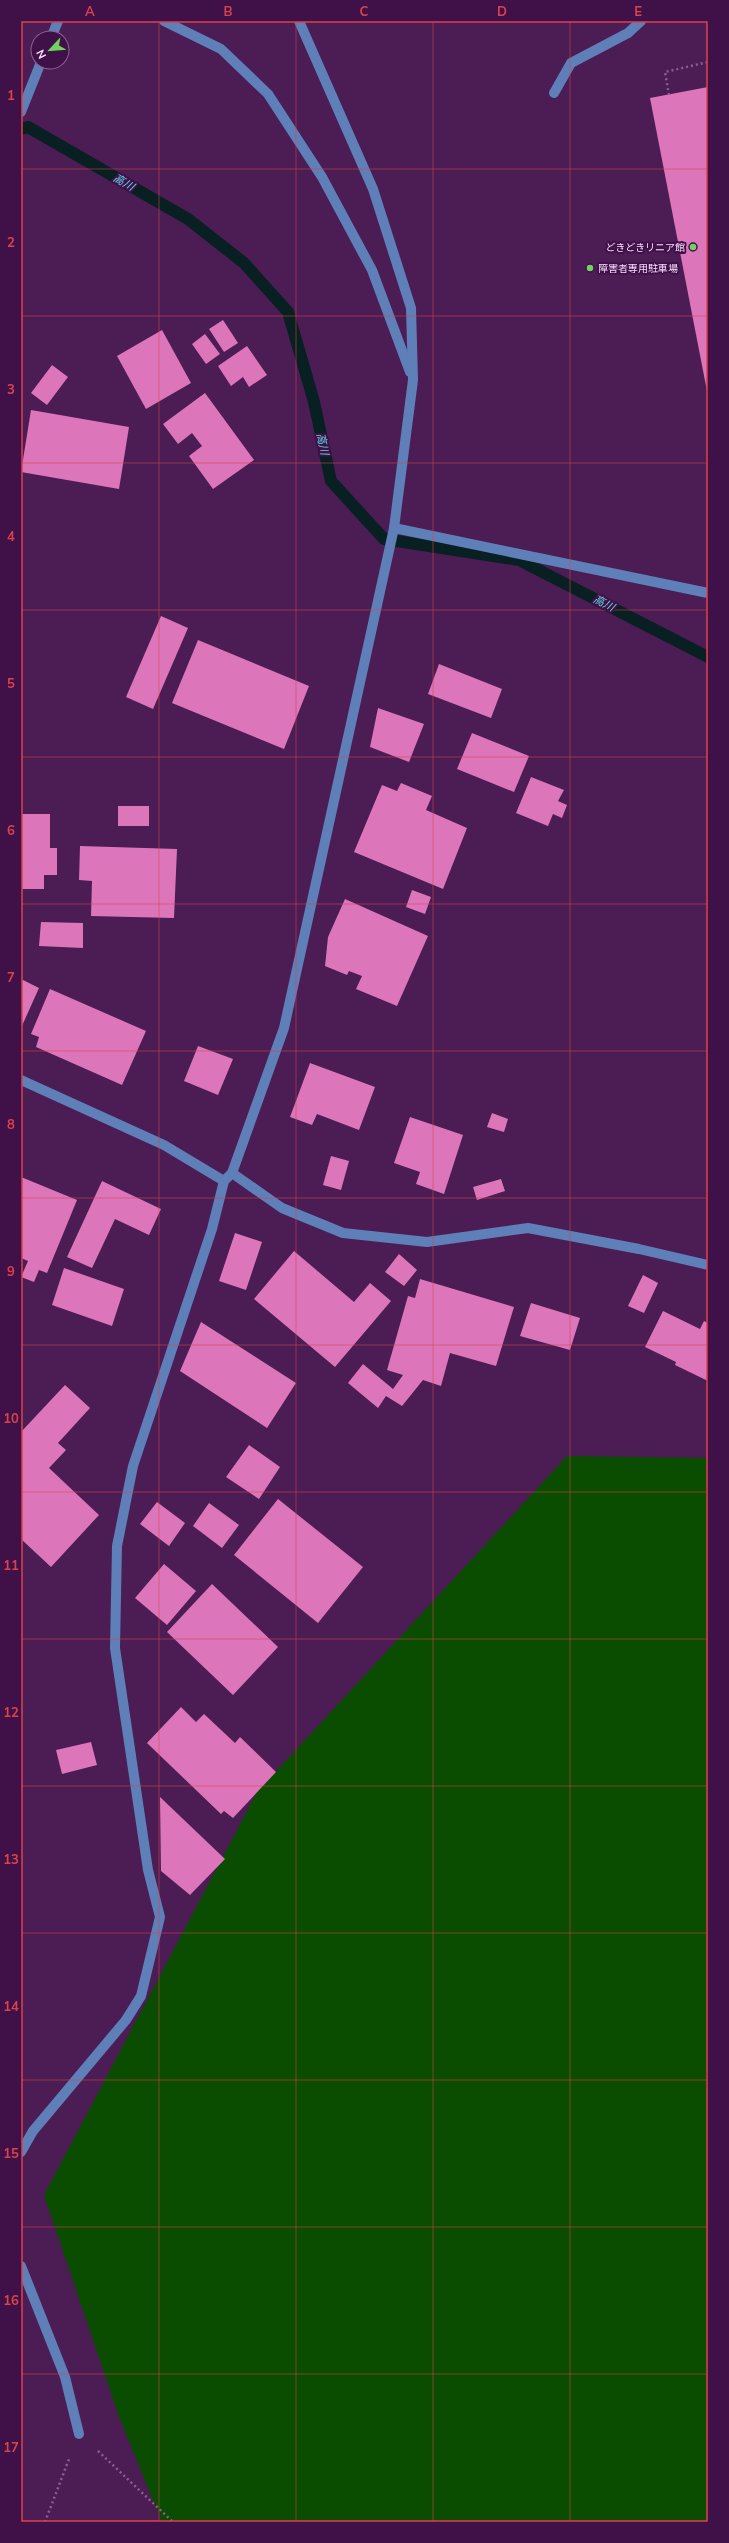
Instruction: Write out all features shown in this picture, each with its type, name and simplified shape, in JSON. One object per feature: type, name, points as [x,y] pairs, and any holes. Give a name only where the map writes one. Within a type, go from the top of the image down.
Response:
[{"type":"street","points":[[164,21],[221,49],[268,94],[322,177],[372,270],[413,380]]},
{"type":"street","points":[[21,2152],[33,2131],[126,2020],[141,1996],[160,1917],[148,1870],[115,1648],[117,1546],[133,1466],[212,1229],[224,1181],[232,1172],[284,1028],[394,528],[413,380],[411,308],[373,189],[299,21]]},
{"type":"street","points":[[554,93],[571,63],[628,33],[641,21]]},
{"type":"street","points":[[21,112],[39,70]]},
{"type":"street","points":[[394,528],[708,593]]},
{"type":"street","points":[[21,1080],[164,1145],[224,1181]]},
{"type":"street","points":[[232,1172],[282,1208],[343,1234],[427,1242],[528,1228],[639,1249],[708,1265]]},
{"type":"street","points":[[21,2266],[65,2377],[79,2434]]},
{"type":"path","points":[[669,95],[666,72],[708,62]]},
{"type":"path","points":[[45,2522],[79,2434],[173,2522]]},
{"type":"green space","points":[[567,1456],[708,1458],[708,2522],[162,2522],[119,2417],[44,2195],[257,1792]]},
{"type":"building","name":"どきどきリニア館","points":[[708,87],[708,391],[707,391],[650,98]]},
{"type":"building","points":[[223,320],[238,343],[224,352],[209,329]]},
{"type":"building","points":[[162,330],[191,383],[146,409],[117,356]]},
{"type":"building","points":[[205,334],[220,354],[206,364],[192,344]]},
{"type":"building","points":[[247,346],[267,375],[249,387],[243,377],[231,386],[218,366]]},
{"type":"building","points":[[52,365],[68,377],[47,405],[31,393]]},
{"type":"building","points":[[205,393],[254,460],[213,489],[189,456],[202,446],[192,433],[178,444],[163,424]]},
{"type":"building","points":[[31,410],[129,427],[119,489],[21,472]]},
{"type":"building","points":[[161,616],[188,628],[153,709],[126,697]]},
{"type":"building","points":[[198,640],[309,686],[284,749],[172,703]]},
{"type":"building","points":[[439,664],[502,689],[491,718],[428,694]]},
{"type":"building","points":[[378,708],[424,724],[409,762],[370,747]]},
{"type":"building","points":[[472,733],[529,756],[514,792],[457,769]]},
{"type":"building","points":[[531,777],[564,790],[558,801],[567,805],[562,818],[553,814],[548,826],[516,813]]},
{"type":"building","points":[[401,783],[432,796],[426,810],[467,828],[443,889],[354,852],[382,785],[397,791]]},
{"type":"building","points":[[118,806],[149,806],[149,826],[118,826]]},
{"type":"building","points":[[21,814],[50,814],[50,848],[57,848],[57,875],[44,875],[44,889],[21,889]]},
{"type":"building","points":[[80,846],[177,849],[174,918],[91,916],[92,881],[79,880]]},
{"type":"building","points":[[412,890],[431,897],[425,914],[406,907]]},
{"type":"building","points":[[345,899],[428,936],[397,1006],[356,989],[362,976],[349,971],[347,975],[325,966],[328,937]]},
{"type":"building","points":[[41,922],[83,923],[83,948],[39,946]]},
{"type":"building","points":[[21,979],[39,988],[21,1028]]},
{"type":"building","points":[[50,989],[146,1031],[122,1085],[36,1047],[39,1037],[31,1034]]},
{"type":"building","points":[[198,1046],[233,1059],[218,1095],[184,1081]]},
{"type":"building","points":[[310,1063],[375,1087],[359,1130],[317,1114],[312,1125],[290,1117]]},
{"type":"building","points":[[492,1113],[508,1119],[504,1132],[487,1127]]},
{"type":"building","points":[[410,1117],[463,1135],[444,1194],[416,1184],[420,1172],[394,1163]]},
{"type":"building","points":[[331,1156],[349,1161],[341,1190],[323,1185]]},
{"type":"building","points":[[21,1177],[77,1200],[47,1273],[39,1270],[34,1282],[21,1277],[28,1261],[21,1258]]},
{"type":"building","points":[[501,1179],[505,1191],[477,1200],[473,1187]]},
{"type":"building","points":[[102,1181],[161,1209],[149,1235],[115,1219],[92,1268],[67,1257]]},
{"type":"building","points":[[235,1233],[262,1242],[246,1290],[219,1281]]},
{"type":"building","points":[[294,1251],[354,1302],[370,1283],[391,1301],[335,1367],[254,1299]]},
{"type":"building","points":[[399,1254],[417,1270],[404,1286],[385,1272]]},
{"type":"building","points":[[64,1268],[124,1289],[112,1326],[52,1305]]},
{"type":"building","points":[[643,1275],[658,1283],[644,1313],[628,1306]]},
{"type":"building","points":[[420,1279],[514,1307],[496,1366],[450,1353],[441,1386],[423,1380],[402,1406],[386,1396],[378,1408],[348,1383],[363,1364],[393,1389],[403,1375],[387,1370],[408,1296],[415,1298]]},
{"type":"building","points":[[531,1303],[580,1318],[570,1350],[520,1336]]},
{"type":"building","points":[[663,1311],[700,1329],[704,1321],[708,1323],[708,1381],[675,1365],[676,1362],[645,1347]]},
{"type":"building","points":[[201,1322],[296,1383],[267,1428],[180,1371]]},
{"type":"building","points":[[65,1385],[90,1408],[58,1443],[66,1450],[49,1468],[99,1515],[51,1567],[21,1539],[21,1432]]},
{"type":"building","points":[[249,1445],[280,1467],[259,1499],[226,1477]]},
{"type":"building","points":[[278,1499],[363,1567],[318,1623],[234,1555]]},
{"type":"building","points":[[157,1502],[185,1523],[169,1546],[140,1524]]},
{"type":"building","points":[[209,1503],[239,1525],[222,1548],[193,1526]]},
{"type":"building","points":[[164,1564],[196,1591],[167,1625],[135,1598]]},
{"type":"building","points":[[212,1584],[278,1647],[233,1695],[167,1632]]},
{"type":"building","points":[[181,1707],[196,1722],[204,1714],[235,1743],[240,1737],[276,1772],[233,1818],[224,1811],[221,1814],[147,1743]]},
{"type":"building","points":[[91,1742],[97,1765],[62,1774],[56,1750]]},
{"type":"building","points":[[160,1797],[225,1859],[190,1895],[161,1871]]},
{"type":"waterway","name":"高川","points":[[21,129],[28,127],[188,219],[244,263],[288,312],[314,402],[331,481],[384,539],[519,560],[708,657]]},
{"type":"place","name":"どきどきリニア館","points":[[693,247]]},
{"type":"place","name":"障害者専用駐車場","points":[[590,268]]}]
